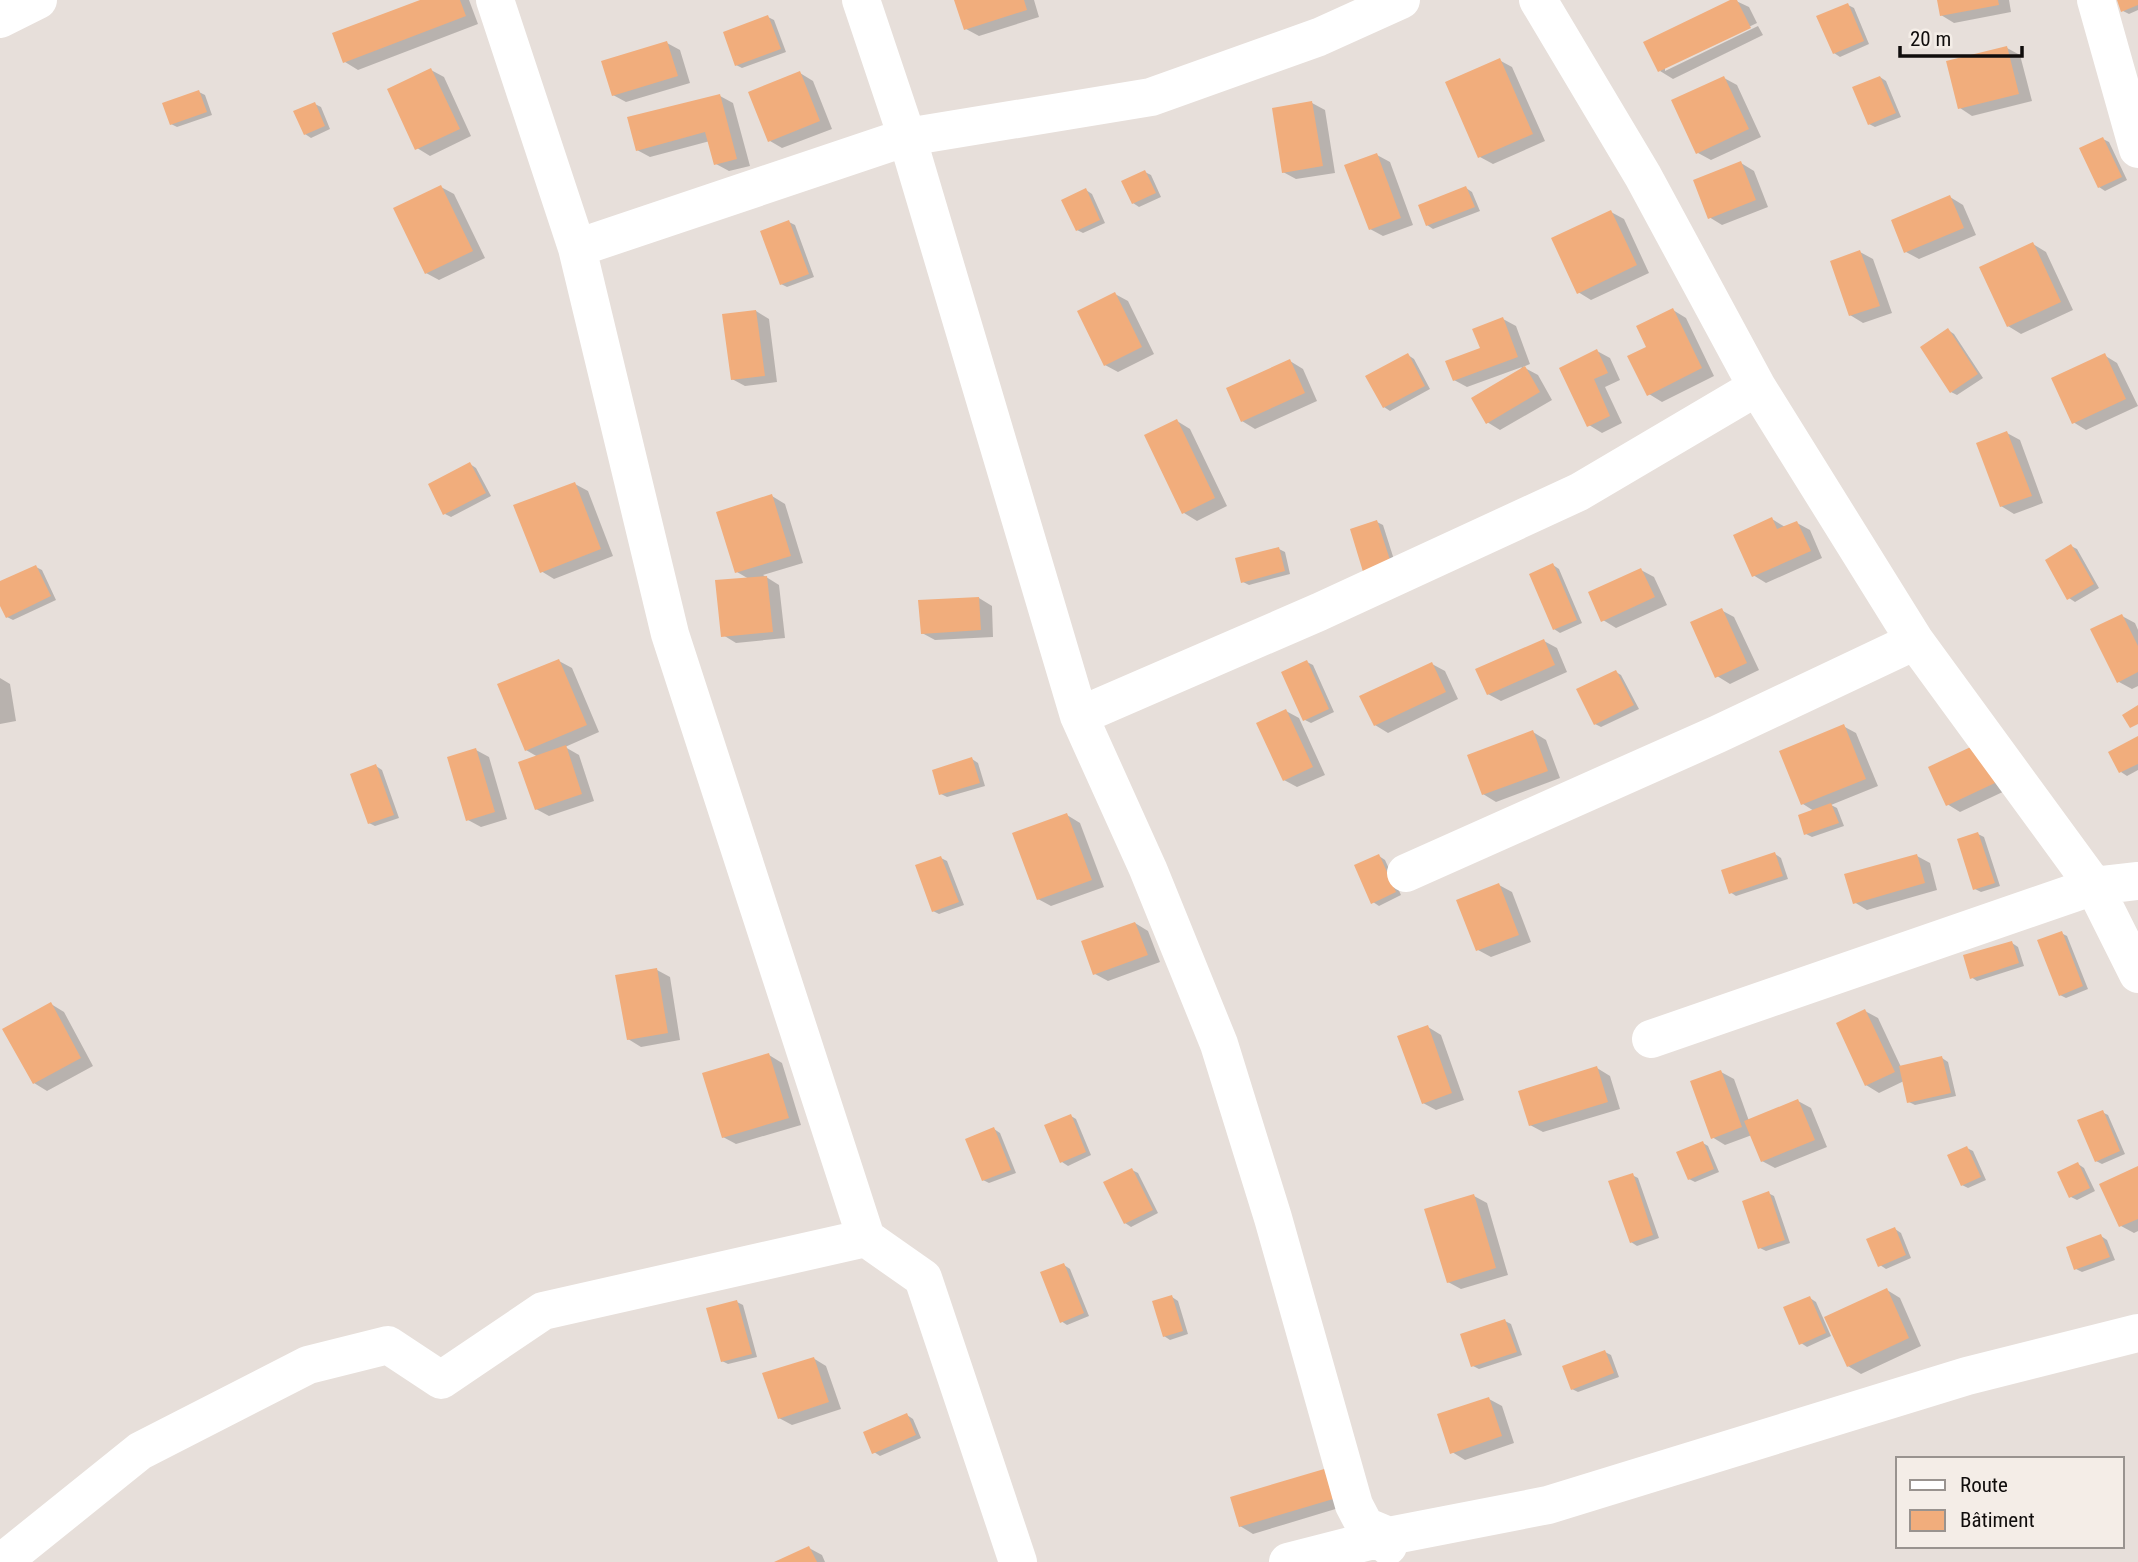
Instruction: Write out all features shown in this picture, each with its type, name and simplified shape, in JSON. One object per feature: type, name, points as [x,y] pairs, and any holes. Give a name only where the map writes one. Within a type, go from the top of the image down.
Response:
[{"type":"street","points":[[0,19],[38,0]]},
{"type":"street","points":[[495,0],[577,248],[670,634],[866,1238],[923,1278],[1018,1562]]},
{"type":"street","points":[[861,0],[907,137],[1079,716],[1148,869],[1219,1044],[1273,1218],[1354,1505],[1365,1526],[1387,1549]]},
{"type":"street","points":[[577,248],[907,137],[1151,97],[1319,37],[1401,0]]},
{"type":"street","points":[[1538,0],[1643,176],[1757,387],[1915,641],[2094,886],[2138,974]]},
{"type":"street","points":[[2096,0],[2138,149]]},
{"type":"street","points":[[1079,716],[1319,612],[1579,492],[1757,387]]},
{"type":"street","points":[[1406,873],[1718,734],[1915,641]]},
{"type":"street","points":[[1651,1039],[2094,886],[2138,881]]},
{"type":"street","points":[[2,1562],[140,1451],[308,1365],[388,1345],[441,1380],[543,1311],[866,1238]]},
{"type":"street","points":[[1288,1562],[1387,1549],[1548,1504],[1967,1376],[2138,1333]]},
{"type":"building","points":[[420,0],[460,0],[466,16],[343,63],[332,33]]},
{"type":"building","points":[[954,0],[1024,0],[1027,10],[964,30]]},
{"type":"building","points":[[1730,0],[1737,0],[1751,28],[1658,72],[1643,42]]},
{"type":"building","points":[[1937,0],[1998,0],[1999,5],[1940,16]]},
{"type":"building","points":[[2117,0],[2138,0],[2138,5],[2121,12]]},
{"type":"building","points":[[1848,3],[1864,41],[1833,54],[1816,16]]},
{"type":"building","points":[[768,15],[781,49],[735,66],[723,32]]},
{"type":"building","points":[[667,41],[678,76],[612,96],[601,61]]},
{"type":"building","points":[[2007,46],[2019,94],[1958,109],[1946,61]]},
{"type":"building","points":[[1500,58],[1533,134],[1478,158],[1445,82]]},
{"type":"building","points":[[431,68],[460,129],[415,150],[387,89]]},
{"type":"building","points":[[800,71],[820,121],[768,142],[748,92]]},
{"type":"building","points":[[1724,76],[1749,129],[1696,154],[1671,100]]},
{"type":"building","points":[[1880,76],[1896,113],[1868,125],[1852,87]]},
{"type":"building","points":[[199,90],[207,112],[170,125],[162,103]]},
{"type":"building","points":[[720,94],[737,159],[714,165],[705,132],[636,151],[627,117]]},
{"type":"building","points":[[1312,101],[1323,166],[1282,173],[1272,108]]},
{"type":"building","points":[[315,102],[325,126],[304,135],[293,111]]},
{"type":"building","points":[[2103,137],[2122,177],[2098,188],[2079,148]]},
{"type":"building","points":[[1377,153],[1401,218],[1369,230],[1344,165]]},
{"type":"building","points":[[1741,161],[1756,200],[1708,219],[1693,180]]},
{"type":"building","points":[[1145,170],[1156,193],[1132,204],[1121,181]]},
{"type":"building","points":[[441,185],[473,251],[425,274],[393,208]]},
{"type":"building","points":[[1466,186],[1475,207],[1426,226],[1418,205]]},
{"type":"building","points":[[1086,188],[1100,220],[1076,231],[1061,200]]},
{"type":"building","points":[[1950,195],[1964,228],[1904,253],[1891,220]]},
{"type":"building","points":[[1611,210],[1637,265],[1577,294],[1551,238]]},
{"type":"building","points":[[789,220],[809,274],[780,285],[760,231]]},
{"type":"building","points":[[2033,242],[2061,302],[2007,327],[1979,267]]},
{"type":"building","points":[[1860,250],[1880,306],[1849,316],[1830,261]]},
{"type":"building","points":[[1115,292],[1142,347],[1104,366],[1077,311]]},
{"type":"building","points":[[1673,308],[1702,368],[1647,396],[1627,356],[1646,347],[1636,326]]},
{"type":"building","points":[[756,310],[765,376],[731,380],[722,314]]},
{"type":"building","points":[[1503,317],[1518,357],[1453,381],[1445,361],[1480,348],[1472,329]]},
{"type":"building","points":[[1948,328],[1978,374],[1950,393],[1920,347]]},
{"type":"building","points":[[1597,349],[1608,373],[1594,379],[1610,416],[1587,427],[1559,368]]},
{"type":"building","points":[[1408,353],[1425,386],[1383,408],[1365,376]]},
{"type":"building","points":[[2105,353],[2126,399],[2072,424],[2051,378]]},
{"type":"building","points":[[1290,359],[1305,393],[1241,422],[1226,388]]},
{"type":"building","points":[[1525,366],[1540,392],[1486,424],[1471,398]]},
{"type":"building","points":[[1177,419],[1215,498],[1182,514],[1144,435]]},
{"type":"building","points":[[2007,431],[2032,496],[2000,507],[1976,443]]},
{"type":"building","points":[[470,462],[486,493],[443,515],[428,484]]},
{"type":"building","points":[[575,482],[601,549],[540,573],[513,505]]},
{"type":"building","points":[[772,494],[791,556],[735,573],[716,512]]},
{"type":"building","points":[[1772,517],[1777,529],[1797,521],[1811,551],[1752,577],[1733,535]]},
{"type":"building","points":[[1377,520],[1392,566],[1364,575],[1350,529]]},
{"type":"building","points":[[2071,544],[2094,584],[2067,600],[2045,560]]},
{"type":"building","points":[[1279,547],[1285,571],[1241,583],[1235,558]]},
{"type":"building","points":[[1553,563],[1577,620],[1553,630],[1529,574]]},
{"type":"building","points":[[36,565],[51,596],[6,618],[0,606],[0,581]]},
{"type":"building","points":[[1641,568],[1655,597],[1601,622],[1588,592]]},
{"type":"building","points":[[767,576],[773,632],[721,637],[715,580]]},
{"type":"building","points":[[979,597],[981,630],[921,634],[918,600]]},
{"type":"building","points":[[1722,608],[1747,663],[1715,678],[1690,622]]},
{"type":"building","points":[[2122,614],[2138,646],[2138,672],[2117,683],[2090,629]]},
{"type":"building","points":[[1544,639],[1555,665],[1487,695],[1475,669]]},
{"type":"building","points":[[559,659],[587,725],[525,751],[497,684]]},
{"type":"building","points":[[1307,660],[1329,709],[1303,721],[1281,672]]},
{"type":"building","points":[[1432,662],[1446,692],[1374,726],[1359,696]]},
{"type":"building","points":[[1616,670],[1634,705],[1594,725],[1576,689]]},
{"type":"building","points":[[2138,705],[2138,724],[2130,728],[2122,715]]},
{"type":"building","points":[[1286,709],[1313,767],[1283,781],[1256,723]]},
{"type":"building","points":[[1844,724],[1866,779],[1801,805],[1779,751]]},
{"type":"building","points":[[1533,730],[1548,771],[1482,795],[1467,755]]},
{"type":"building","points":[[2138,736],[2138,764],[2119,773],[2108,752]]},
{"type":"building","points":[[1977,744],[1995,783],[1946,806],[1928,767]]},
{"type":"building","points":[[566,745],[582,794],[535,810],[518,762]]},
{"type":"building","points":[[476,748],[495,812],[466,821],[447,757]]},
{"type":"building","points":[[972,757],[980,783],[939,795],[932,770]]},
{"type":"building","points":[[376,764],[394,815],[368,824],[350,774]]},
{"type":"building","points":[[1831,803],[1839,823],[1804,835],[1798,815]]},
{"type":"building","points":[[1067,813],[1092,880],[1037,900],[1012,833]]},
{"type":"building","points":[[1978,832],[1995,883],[1973,890],[1957,839]]},
{"type":"building","points":[[1775,852],[1783,876],[1729,894],[1721,870]]},
{"type":"building","points":[[1379,854],[1396,892],[1371,904],[1354,865]]},
{"type":"building","points":[[1917,854],[1925,883],[1853,904],[1844,874]]},
{"type":"building","points":[[941,856],[959,902],[932,912],[915,865]]},
{"type":"building","points":[[1499,883],[1519,935],[1476,951],[1456,900]]},
{"type":"building","points":[[1135,922],[1148,955],[1093,975],[1081,941]]},
{"type":"building","points":[[2062,931],[2083,986],[2059,996],[2037,940]]},
{"type":"building","points":[[2012,941],[2019,963],[1970,979],[1963,955]]},
{"type":"building","points":[[657,968],[668,1033],[627,1040],[615,975]]},
{"type":"building","points":[[51,1002],[81,1058],[33,1084],[2,1029]]},
{"type":"building","points":[[1865,1009],[1895,1072],[1865,1086],[1836,1023]]},
{"type":"building","points":[[1428,1025],[1452,1093],[1422,1104],[1397,1036]]},
{"type":"building","points":[[769,1053],[789,1118],[722,1138],[702,1073]]},
{"type":"building","points":[[1942,1056],[1951,1093],[1907,1103],[1899,1066]]},
{"type":"building","points":[[1597,1066],[1608,1102],[1529,1126],[1518,1091]]},
{"type":"building","points":[[1721,1070],[1742,1127],[1711,1139],[1690,1081]]},
{"type":"building","points":[[1798,1099],[1815,1140],[1761,1162],[1744,1121]]},
{"type":"building","points":[[2103,1110],[2120,1151],[2095,1162],[2077,1120]]},
{"type":"building","points":[[1071,1114],[1086,1152],[1060,1163],[1044,1125]]},
{"type":"building","points":[[994,1127],[1011,1170],[982,1181],[965,1139]]},
{"type":"building","points":[[1703,1141],[1714,1169],[1688,1180],[1676,1152]]},
{"type":"building","points":[[1967,1146],[1981,1177],[1961,1186],[1947,1155]]},
{"type":"building","points":[[2078,1162],[2090,1188],[2069,1198],[2057,1172]]},
{"type":"building","points":[[2138,1166],[2138,1219],[2119,1227],[2099,1184]]},
{"type":"building","points":[[1132,1168],[1153,1210],[1124,1224],[1103,1182]]},
{"type":"building","points":[[1633,1173],[1653,1235],[1630,1243],[1608,1181]]},
{"type":"building","points":[[1769,1191],[1785,1240],[1758,1249],[1742,1201]]},
{"type":"building","points":[[1474,1194],[1496,1268],[1447,1283],[1424,1209]]},
{"type":"building","points":[[1895,1227],[1906,1255],[1878,1267],[1866,1239]]},
{"type":"building","points":[[2101,1234],[2110,1257],[2074,1270],[2066,1247]]},
{"type":"building","points":[[1064,1263],[1084,1313],[1060,1323],[1040,1272]]},
{"type":"building","points":[[1887,1288],[1909,1338],[1847,1367],[1824,1317]]},
{"type":"building","points":[[1172,1295],[1183,1331],[1163,1337],[1152,1301]]},
{"type":"building","points":[[1810,1296],[1826,1333],[1799,1345],[1783,1307]]},
{"type":"building","points":[[737,1300],[752,1354],[721,1362],[706,1308]]},
{"type":"building","points":[[1505,1319],[1517,1352],[1471,1367],[1460,1334]]},
{"type":"building","points":[[1605,1350],[1614,1373],[1571,1390],[1562,1366]]},
{"type":"building","points":[[814,1357],[829,1402],[778,1419],[762,1373]]},
{"type":"building","points":[[1489,1397],[1502,1436],[1450,1454],[1437,1414]]},
{"type":"building","points":[[907,1413],[916,1435],[872,1454],[863,1432]]},
{"type":"building","points":[[1331,1467],[1340,1497],[1239,1527],[1230,1497]]},
{"type":"building","points":[[809,1546],[817,1562],[774,1562]]}]
